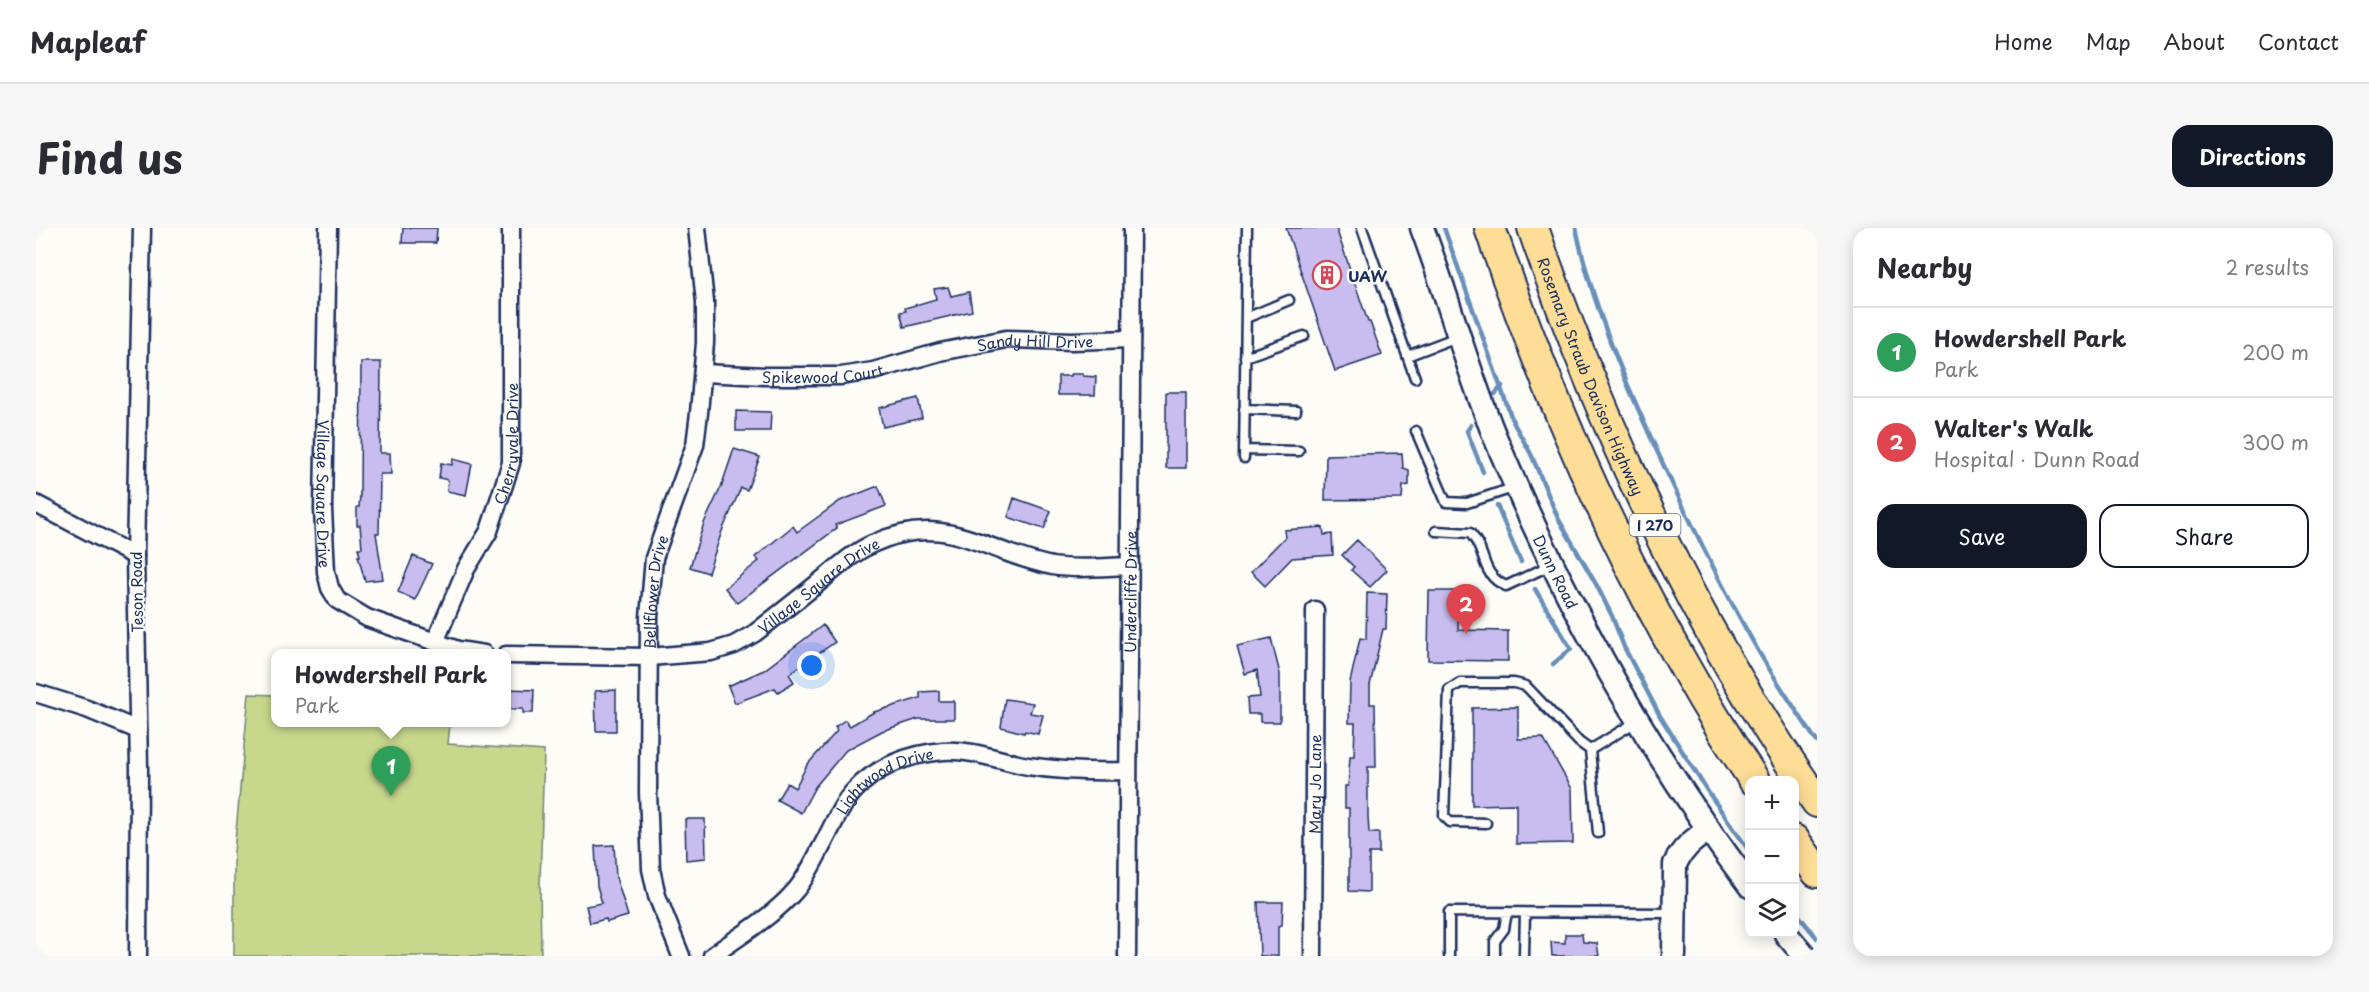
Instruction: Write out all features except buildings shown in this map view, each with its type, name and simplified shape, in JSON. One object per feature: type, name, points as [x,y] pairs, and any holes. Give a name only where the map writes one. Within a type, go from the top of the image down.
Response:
[{"type":"highway","name":"I 270","points":[[1490,228],[1527,333],[1556,406],[1621,548],[1696,687],[1752,776]]},
{"type":"highway","name":"Rosemary Straub Davison Highway","points":[[1533,228],[1586,370],[1649,514],[1724,654],[1817,802]]},
{"type":"highway","points":[[1799,847],[1817,872]]},
{"type":"street","name":"Teson Road","points":[[138,956],[135,556],[142,228]]},
{"type":"street","name":"Village Square Drive","points":[[328,228],[323,509],[326,572],[330,588],[338,600],[351,610],[455,649]]},
{"type":"street","name":"Cherryvale Drive","points":[[435,642],[466,569],[489,531],[511,463],[511,228]]},
{"type":"street","name":"Bellflower Drive","points":[[681,956],[657,896],[651,869],[648,792],[649,657],[654,558],[695,445],[703,373],[705,303],[697,228]]},
{"type":"street","name":"Undercliffe Drive","points":[[1127,956],[1132,228]]},
{"type":"street","name":"Dunn Road","points":[[1422,228],[1469,370],[1516,487],[1553,564],[1592,639],[1639,720],[1709,830],[1748,884]]},
{"type":"street","name":"Sandy Hill Drive","points":[[940,352],[1006,339],[1072,341],[1131,339]]},
{"type":"street","name":"Spikewood Court","points":[[703,373],[841,376],[873,371],[940,352]]},
{"type":"street","points":[[36,504],[135,556]]},
{"type":"street","name":"Village Square Drive","points":[[511,655],[649,657],[711,652],[734,645],[764,626],[870,545],[895,535],[924,530],[950,532],[1025,559],[1054,566],[1085,568],[1130,566]]},
{"type":"street","name":"Mary Jo Lane","points":[[1313,956],[1315,610]]},
{"type":"street","points":[[36,693],[87,709],[138,730]]},
{"type":"street","name":"Lightwood Drive","points":[[712,956],[778,909],[796,891],[811,868],[840,811],[854,791],[873,775],[898,760],[946,751],[973,753],[1028,766],[1062,770],[1128,771]]},
{"type":"street","points":[[1674,956],[1674,879],[1678,858],[1689,842],[1709,830]]},
{"type":"street","points":[[1790,938],[1804,956]]},
{"type":"lane","points":[[1247,228],[1244,454],[1299,451]]},
{"type":"lane","points":[[1362,228],[1415,378]]},
{"type":"lane","points":[[1246,318],[1289,300]]},
{"type":"lane","points":[[1245,357],[1304,336]]},
{"type":"lane","points":[[1407,356],[1458,336]]},
{"type":"lane","points":[[1244,410],[1296,411]]},
{"type":"lane","points":[[1416,431],[1446,502],[1467,503],[1516,487]]},
{"type":"lane","points":[[1436,531],[1470,533],[1476,540],[1486,570],[1494,581],[1506,586],[1553,564]]},
{"type":"lane","points":[[1486,824],[1450,822],[1444,816],[1449,690],[1460,683],[1514,683],[1526,686],[1579,742],[1590,750],[1598,833]]},
{"type":"lane","points":[[1590,750],[1639,720]]},
{"type":"lane","points":[[1449,956],[1449,912],[1674,913]]},
{"type":"lane","points":[[1495,956],[1495,941],[1504,928],[1507,912]]},
{"type":"lane","points":[[1524,956],[1525,913]]},
{"type":"green space","points":[[249,694],[271,695],[271,727],[450,727],[448,744],[544,751],[540,883],[541,956],[234,956],[234,852]]},
{"type":"waterway","points":[[1444,228],[1513,422],[1531,454],[1558,518],[1597,586],[1624,647],[1660,716],[1745,845]]},
{"type":"waterway","points":[[1576,228],[1591,285],[1610,341],[1669,477],[1746,629],[1817,742]]},
{"type":"waterway","points":[[1495,394],[1502,386]]},
{"type":"waterway","points":[[1471,425],[1467,431],[1483,472]]},
{"type":"waterway","points":[[1497,506],[1521,562]]},
{"type":"waterway","points":[[1535,589],[1571,649],[1553,664]]},
{"type":"waterway","points":[[1799,916],[1817,938]]},
{"type":"place","name":"UAW","points":[[1327,275]]},
{"type":"place","name":"Walter's Walk","points":[[1466,634]]},
{"type":"place","name":"Howdershell Park","points":[[391,796]]}]
